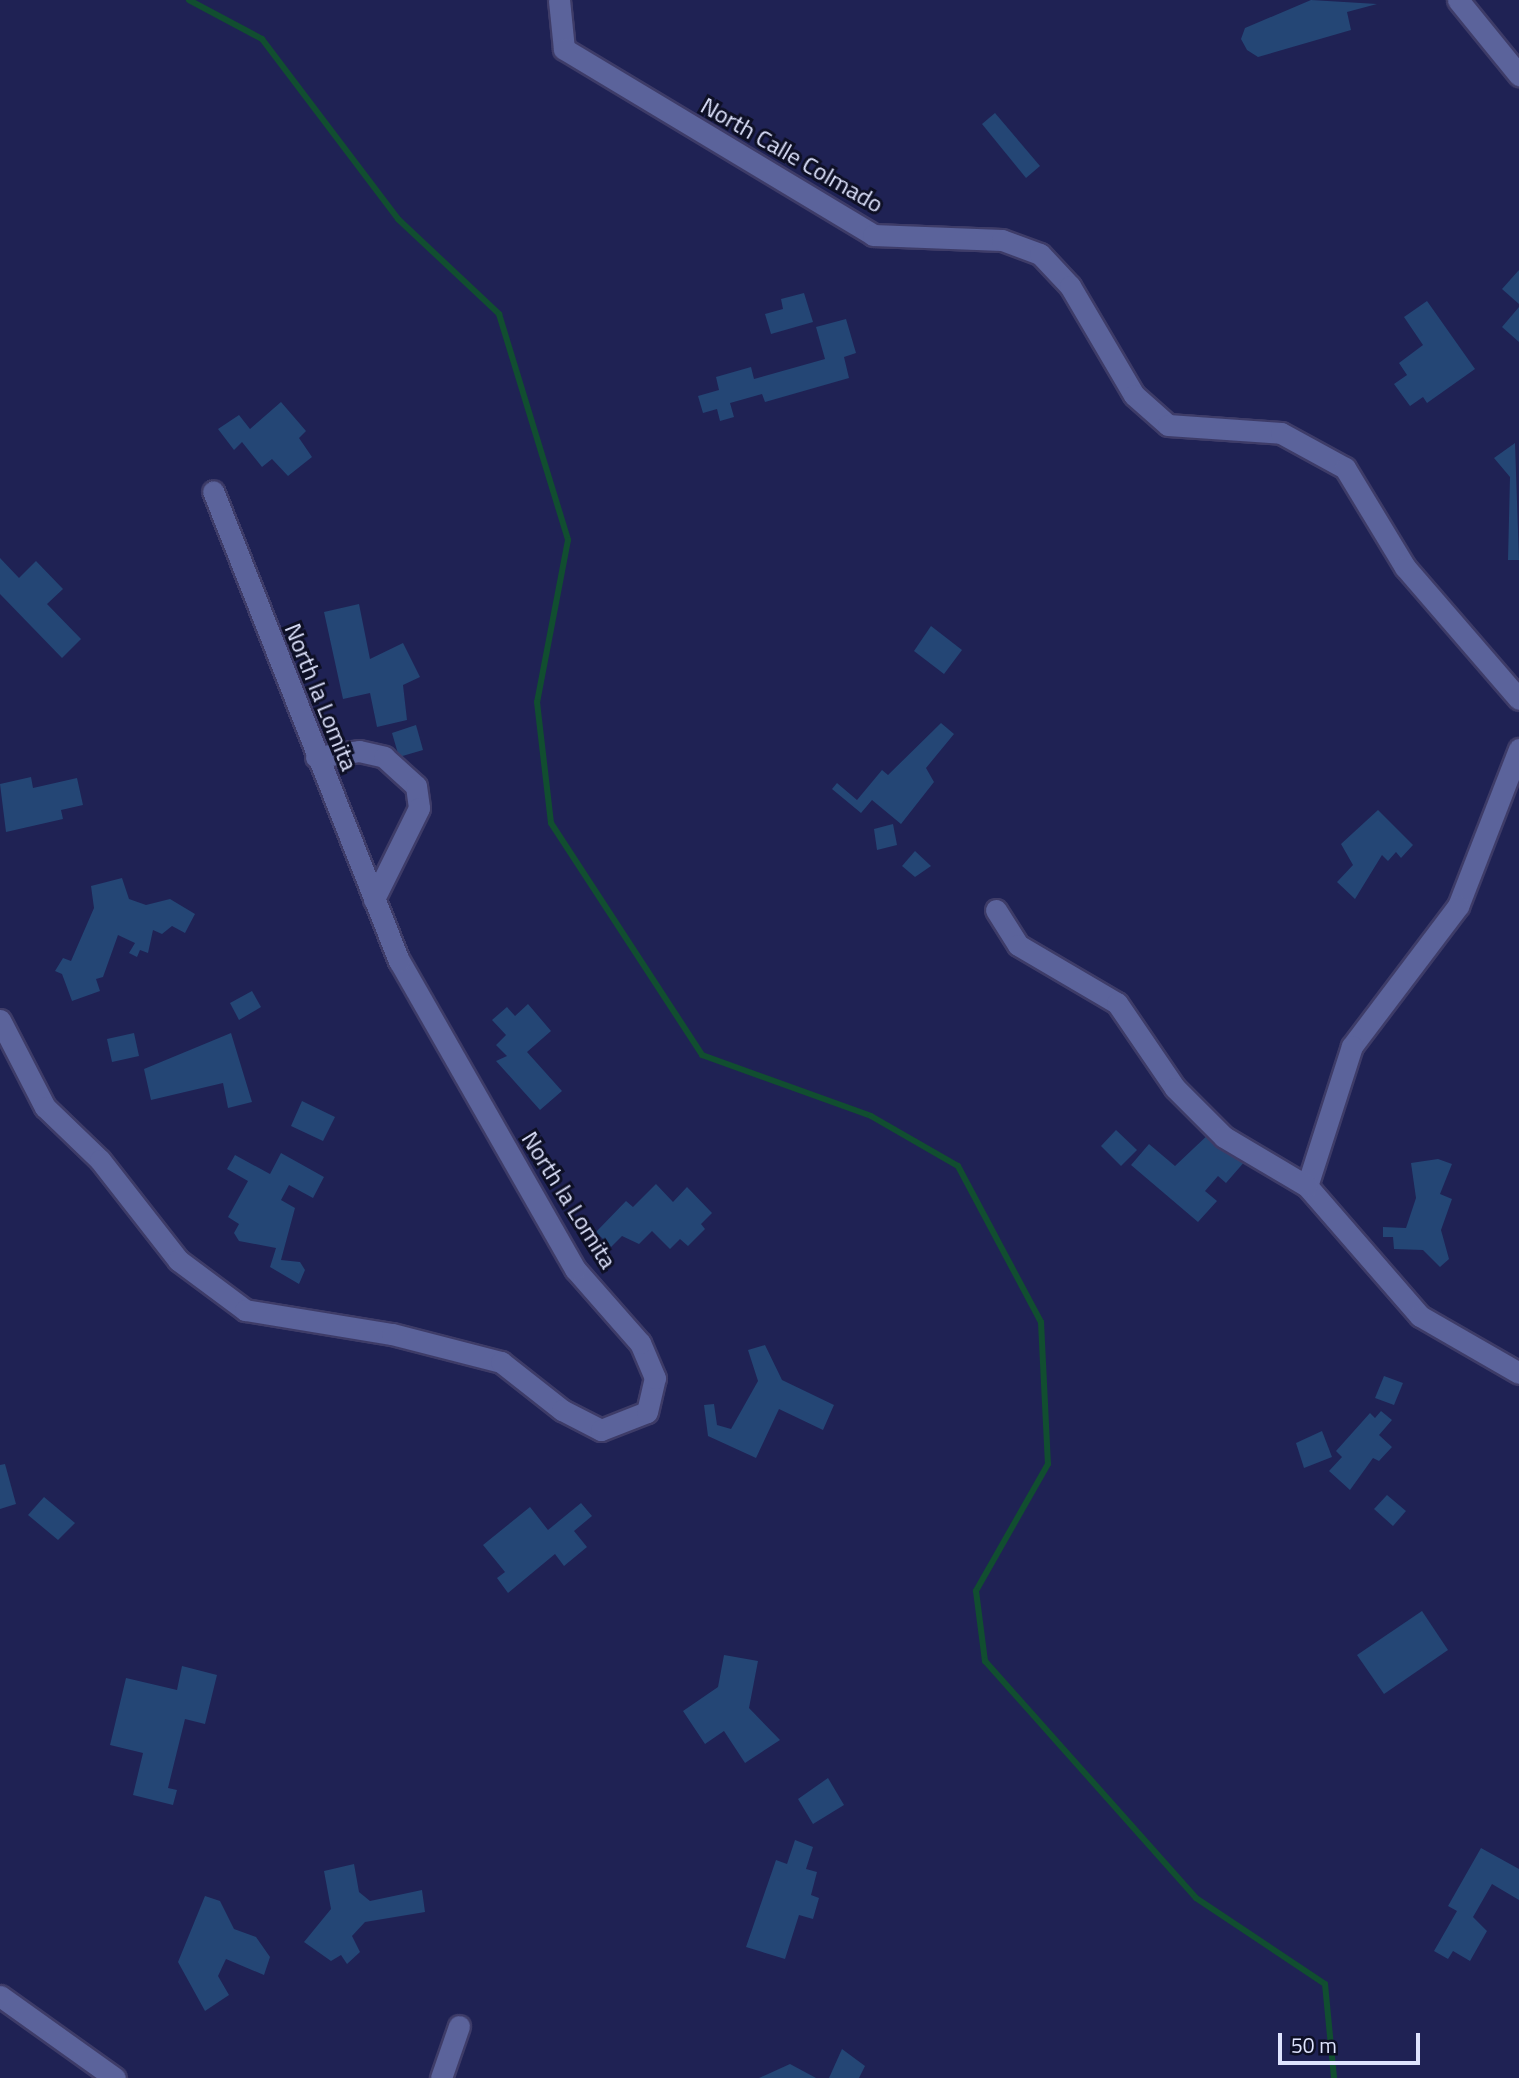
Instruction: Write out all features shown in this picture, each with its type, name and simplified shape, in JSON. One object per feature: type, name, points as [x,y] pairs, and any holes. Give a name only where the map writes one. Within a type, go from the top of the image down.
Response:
[{"type":"street","name":"North Calle Colmado","points":[[559,0],[564,49],[873,235],[1002,240],[1040,254],[1070,286],[1134,395],[1168,425],[1281,433],[1345,468],[1405,567],[1519,699]]},
{"type":"street","points":[[1458,0],[1519,75]]},
{"type":"street","name":"North la Lomita","points":[[0,1020],[45,1107],[100,1160],[178,1260],[245,1310],[392,1334],[500,1362],[562,1410],[601,1430],[647,1412],[655,1378],[640,1343],[575,1269],[399,961],[316,757],[213,491]]},
{"type":"street","points":[[1307,1186],[1352,1046],[1458,906],[1519,750]]},
{"type":"street","points":[[316,757],[359,751],[384,757],[416,786],[419,808],[374,899]]},
{"type":"street","points":[[996,910],[1018,946],[1117,1003],[1175,1088],[1215,1130],[1272,1171],[1307,1186],[1420,1316],[1519,1373]]},
{"type":"street","points":[[0,1996],[108,2075]]},
{"type":"street","points":[[441,2078],[459,2026]]},
{"type":"building","points":[[1311,0],[1377,4],[1347,12],[1351,30],[1258,57],[1247,50],[1241,39],[1245,28]]},
{"type":"building","points":[[995,113],[1040,166],[1026,178],[982,124]]},
{"type":"building","points":[[1519,270],[1519,304],[1502,289]]},
{"type":"building","points":[[804,293],[813,322],[771,334],[765,314],[783,309],[781,299]]},
{"type":"building","points":[[1427,301],[1475,369],[1427,403],[1423,397],[1410,406],[1394,384],[1407,375],[1399,363],[1423,345],[1404,317]]},
{"type":"building","points":[[1519,307],[1519,342],[1502,327]]},
{"type":"building","points":[[846,319],[856,353],[844,357],[849,378],[765,402],[762,394],[730,403],[734,417],[720,421],[717,409],[703,413],[698,396],[719,390],[716,377],[751,367],[754,379],[825,359],[816,327]]},
{"type":"building","points":[[281,402],[306,431],[299,438],[312,457],[288,476],[272,459],[262,467],[242,442],[234,450],[218,429],[239,415],[250,429]]},
{"type":"building","points":[[1515,443],[1519,560],[1508,560],[1510,477],[1494,458]]},
{"type":"building","points":[[0,558],[19,578],[36,561],[63,589],[47,604],[81,639],[62,658],[0,594]]},
{"type":"building","points":[[359,604],[370,659],[403,643],[420,677],[403,685],[407,720],[377,727],[370,693],[343,699],[324,612]]},
{"type":"building","points":[[931,626],[962,650],[944,674],[914,651]]},
{"type":"building","points":[[941,723],[954,734],[926,768],[934,782],[901,824],[872,800],[861,813],[832,789],[837,783],[857,800],[882,770],[888,775]]},
{"type":"building","points":[[416,725],[423,750],[399,757],[392,733]]},
{"type":"building","points":[[31,777],[33,788],[77,778],[83,805],[61,810],[63,819],[6,832],[0,784]]},
{"type":"building","points":[[1378,810],[1413,845],[1401,858],[1396,852],[1388,861],[1382,855],[1355,899],[1337,882],[1353,865],[1341,844]]},
{"type":"building","points":[[893,824],[897,845],[877,850],[874,829]]},
{"type":"building","points":[[915,851],[931,866],[915,877],[902,866]]},
{"type":"building","points":[[122,878],[129,899],[146,905],[170,899],[195,914],[185,933],[172,926],[162,934],[153,930],[148,953],[140,950],[137,957],[129,953],[135,943],[118,935],[103,977],[96,979],[100,991],[72,1001],[62,974],[55,971],[63,958],[71,961],[94,908],[91,886]]},
{"type":"building","points":[[252,991],[261,1007],[239,1020],[230,1003]]},
{"type":"building","points":[[528,1004],[551,1031],[527,1052],[562,1091],[540,1110],[496,1061],[507,1056],[496,1045],[506,1035],[492,1020],[507,1007],[515,1016]]},
{"type":"building","points":[[134,1033],[139,1056],[112,1062],[107,1039]]},
{"type":"building","points":[[231,1033],[252,1102],[228,1108],[223,1083],[151,1100],[144,1069]]},
{"type":"building","points":[[302,1101],[335,1117],[323,1141],[291,1126]]},
{"type":"building","points":[[1116,1130],[1137,1150],[1121,1166],[1101,1146]]},
{"type":"building","points":[[1212,1131],[1246,1160],[1226,1183],[1218,1176],[1205,1191],[1217,1201],[1198,1222],[1131,1165],[1149,1144],[1175,1166]]},
{"type":"building","points":[[281,1153],[324,1177],[313,1198],[289,1185],[281,1200],[295,1208],[281,1260],[300,1262],[305,1270],[299,1284],[270,1267],[276,1248],[239,1241],[234,1233],[239,1224],[228,1217],[248,1181],[227,1169],[235,1155],[270,1174]]},
{"type":"building","points":[[1438,1159],[1452,1164],[1440,1194],[1452,1199],[1441,1230],[1449,1259],[1440,1267],[1423,1250],[1394,1249],[1393,1237],[1383,1237],[1383,1227],[1406,1228],[1416,1198],[1411,1163]]},
{"type":"building","points":[[656,1184],[673,1202],[687,1187],[712,1213],[701,1224],[705,1229],[688,1246],[680,1239],[670,1249],[652,1231],[639,1244],[622,1236],[611,1247],[596,1232],[626,1201],[633,1207]]},
{"type":"building","points":[[765,1345],[782,1380],[834,1405],[823,1430],[779,1409],[756,1458],[708,1436],[704,1405],[714,1404],[717,1425],[731,1429],[758,1381],[748,1350]]},
{"type":"building","points":[[1384,1376],[1403,1383],[1394,1405],[1375,1398]]},
{"type":"building","points":[[1381,1411],[1392,1420],[1379,1435],[1392,1447],[1379,1461],[1373,1458],[1350,1490],[1329,1471],[1342,1457],[1336,1451],[1370,1413],[1375,1418]]},
{"type":"building","points":[[1322,1431],[1332,1457],[1304,1468],[1296,1443]]},
{"type":"building","points":[[5,1464],[16,1504],[0,1509],[0,1465]]},
{"type":"building","points":[[1387,1495],[1406,1511],[1393,1526],[1374,1509]]},
{"type":"building","points":[[44,1497],[75,1523],[58,1540],[28,1515]]},
{"type":"building","points":[[581,1503],[592,1516],[574,1531],[587,1547],[564,1566],[555,1554],[508,1593],[497,1578],[505,1572],[483,1545],[530,1507],[548,1530]]},
{"type":"building","points":[[1422,1611],[1448,1650],[1384,1694],[1357,1655]]},
{"type":"building","points":[[724,1655],[758,1661],[749,1708],[780,1740],[745,1763],[724,1731],[705,1744],[683,1711],[718,1687]]},
{"type":"building","points":[[182,1666],[217,1675],[205,1724],[185,1719],[168,1788],[177,1790],[173,1805],[133,1795],[143,1753],[110,1745],[126,1678],[177,1690]]},
{"type":"building","points":[[828,1778],[844,1805],[813,1824],[798,1799]]},
{"type":"building","points":[[795,1840],[813,1847],[806,1869],[817,1872],[811,1895],[819,1898],[813,1919],[799,1915],[785,1959],[746,1947],[776,1860],[787,1864]]},
{"type":"building","points":[[1481,1848],[1519,1869],[1519,1900],[1492,1884],[1473,1917],[1487,1931],[1470,1961],[1453,1951],[1448,1959],[1434,1951],[1457,1911],[1448,1906]]},
{"type":"building","points":[[354,1864],[359,1892],[370,1901],[422,1890],[425,1912],[365,1922],[352,1936],[360,1952],[347,1964],[341,1955],[331,1961],[304,1942],[331,1909],[324,1871]]},
{"type":"building","points":[[205,1896],[220,1901],[234,1929],[256,1937],[270,1957],[264,1975],[226,1959],[218,1976],[229,1995],[205,2011],[178,1962]]},
{"type":"building","points":[[842,2049],[865,2066],[859,2078],[829,2078]]},
{"type":"building","points":[[790,2064],[816,2078],[759,2078]]},
{"type":"waterway","points":[[189,0],[262,39],[398,219],[499,314],[568,540],[537,702],[551,823],[702,1055],[871,1116],[958,1166],[1041,1322],[1048,1464],[976,1591],[985,1661],[1196,1898],[1325,1984],[1334,2078]]}]
